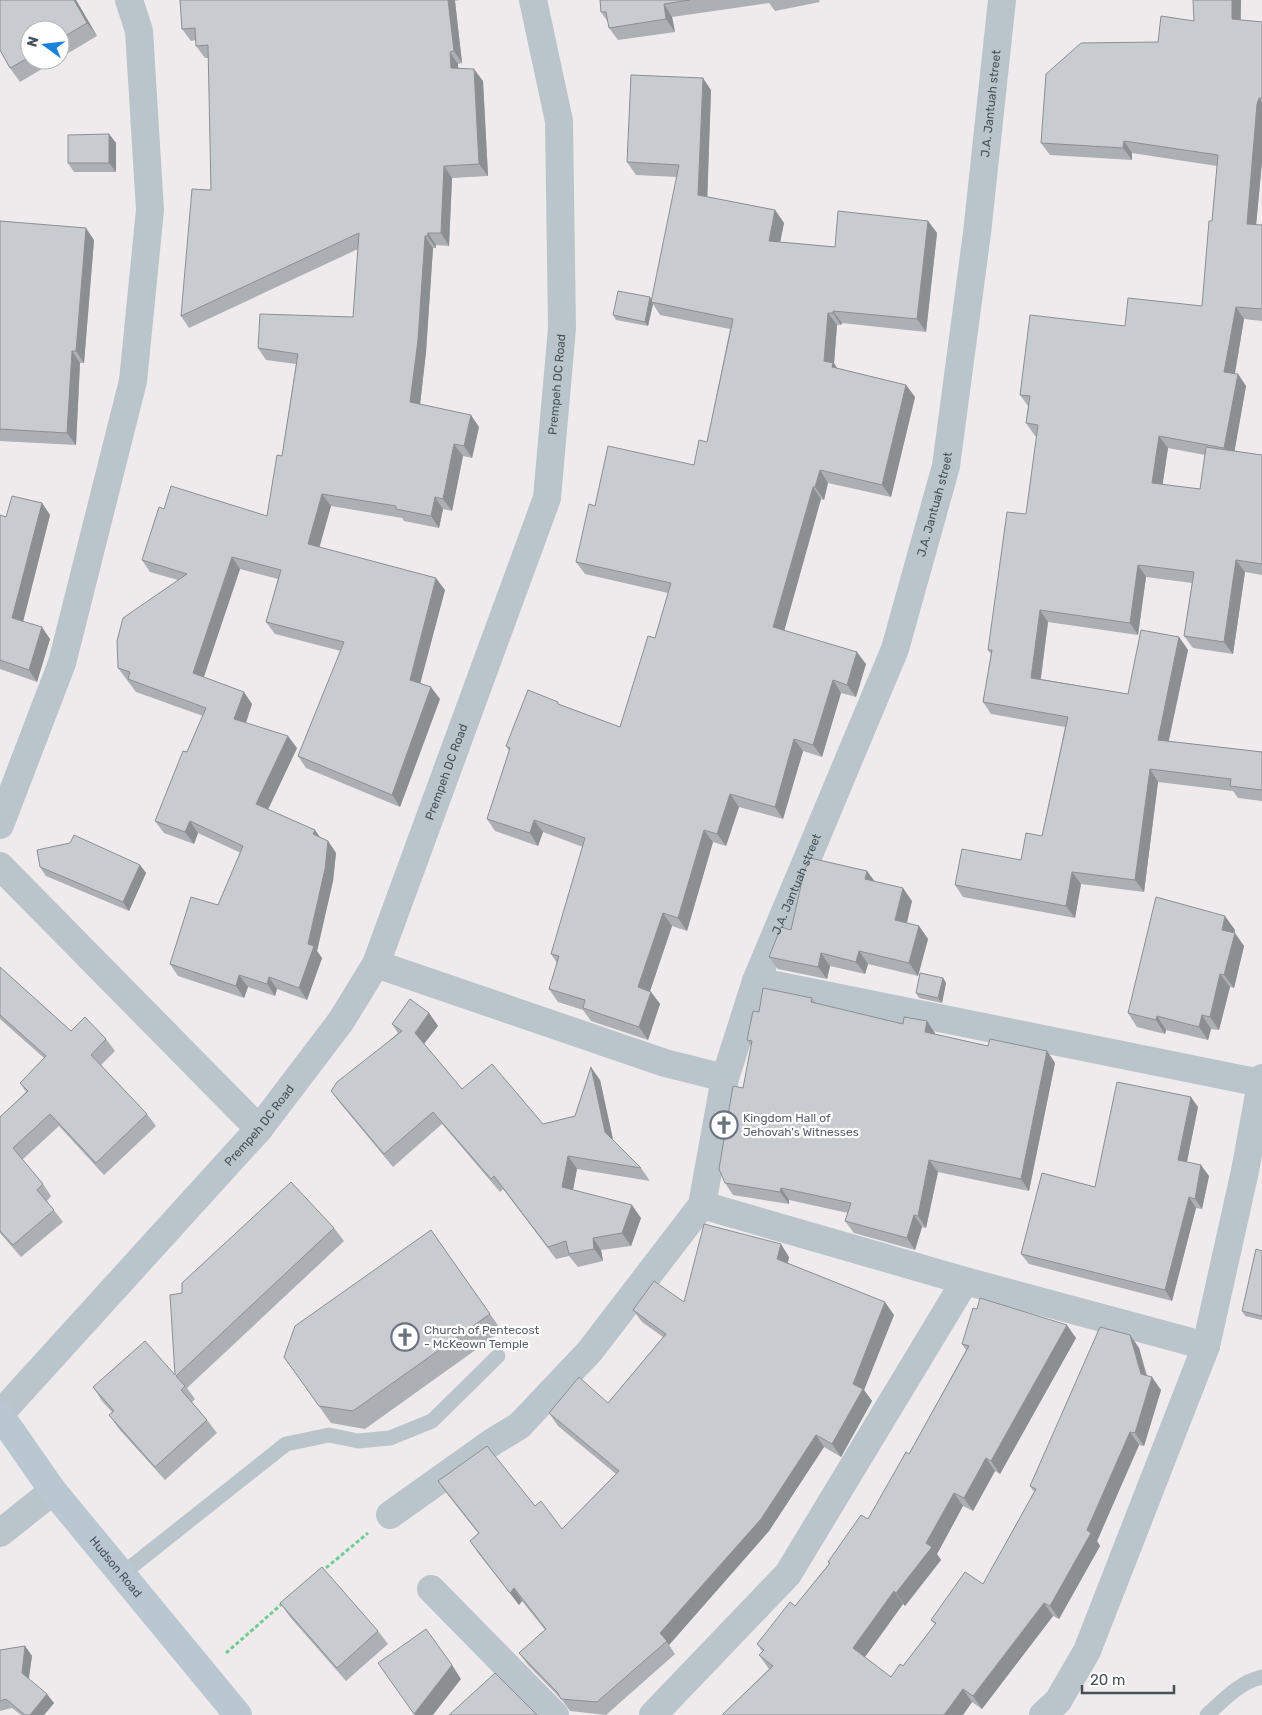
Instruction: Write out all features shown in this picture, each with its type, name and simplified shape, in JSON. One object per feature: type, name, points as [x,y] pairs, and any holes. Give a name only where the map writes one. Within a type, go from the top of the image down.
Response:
[{"type":"street","points":[[0,825],[62,663],[133,381],[150,210],[139,31],[129,0]]},
{"type":"street","name":"Prempeh DC Road","points":[[0,1414],[259,1129],[341,1021],[376,964],[547,498],[562,328],[559,121],[533,0]]},
{"type":"street","name":"J.A. Jantuah street","points":[[702,1205],[725,1078],[756,981],[895,649],[946,466],[977,233],[1002,0]]},
{"type":"street","points":[[0,866],[259,1129]]},
{"type":"street","points":[[376,964],[665,1063],[725,1078]]},
{"type":"street","points":[[756,981],[1262,1081],[1254,1172],[1206,1346],[1087,1651],[1055,1710]]},
{"type":"street","points":[[390,1515],[494,1441],[519,1426],[590,1351],[702,1205],[965,1281],[1206,1346]]},
{"type":"street","points":[[653,1715],[788,1574],[965,1281]]},
{"type":"street","name":"Hudson Road","points":[[0,1414],[53,1491],[238,1715]]},
{"type":"street","points":[[0,1534],[53,1491]]},
{"type":"street","points":[[431,1589],[555,1715]]},
{"type":"lane","points":[[122,1574],[286,1444],[329,1435],[358,1441],[390,1438],[432,1421],[498,1356]]},
{"type":"lane","points":[[1207,1715],[1225,1698],[1254,1678],[1262,1677]]},
{"type":"path","points":[[316,1575],[390,1515]]},
{"type":"path","points":[[204,1674],[251,1630],[287,1600]]},
{"type":"building","points":[[0,0],[74,0],[87,23],[70,33],[70,20],[20,20],[20,62],[10,68],[0,50]]},
{"type":"building","points":[[180,0],[448,0],[454,51],[450,52],[451,68],[474,69],[479,164],[444,166],[441,233],[428,233],[425,236],[418,340],[410,402],[471,415],[464,446],[454,444],[443,499],[435,497],[431,516],[396,509],[396,506],[322,494],[308,544],[436,578],[410,680],[431,687],[392,795],[298,756],[344,642],[266,622],[281,570],[232,557],[193,673],[244,692],[234,719],[288,736],[256,804],[315,830],[313,834],[328,841],[325,869],[308,944],[314,946],[299,988],[269,977],[267,984],[239,975],[236,986],[170,964],[191,897],[218,905],[243,846],[190,821],[185,832],[155,821],[183,751],[187,752],[206,708],[128,679],[130,672],[118,668],[117,641],[123,618],[187,574],[142,560],[159,507],[164,509],[171,486],[267,516],[277,455],[282,456],[298,354],[258,348],[260,314],[353,317],[359,233],[181,316],[192,189],[211,190],[208,45],[196,46],[195,28],[182,29]]},
{"type":"building","points":[[600,0],[690,0],[664,4],[666,19],[609,28],[606,12],[601,12]]},
{"type":"building","points":[[1193,0],[1232,0],[1232,19],[1262,22],[1262,98],[1259,98],[1257,104],[1247,224],[1262,225],[1262,309],[1236,307],[1224,372],[1238,374],[1224,448],[1159,436],[1152,483],[1200,489],[1206,447],[1262,455],[1262,564],[1236,560],[1224,642],[1184,636],[1194,572],[1138,565],[1130,623],[1040,610],[1031,678],[1128,694],[1141,630],[1179,637],[1158,740],[1262,752],[1262,790],[1230,786],[1231,779],[1150,769],[1135,880],[1072,872],[1066,906],[955,885],[962,849],[1021,860],[1026,833],[1042,836],[1068,717],[983,702],[992,650],[988,650],[1007,512],[1026,514],[1038,425],[1026,423],[1030,396],[1020,395],[1030,315],[1125,326],[1128,298],[1202,306],[1209,221],[1212,221],[1218,155],[1124,141],[1123,148],[1041,143],[1046,74],[1081,43],[1158,42],[1161,16],[1194,21]]},
{"type":"building","points":[[631,75],[703,78],[698,195],[775,210],[769,241],[835,247],[838,211],[928,221],[917,319],[833,311],[833,313],[828,313],[824,361],[833,363],[832,367],[906,385],[882,485],[820,470],[815,487],[813,487],[773,627],[857,652],[847,685],[833,680],[813,745],[794,739],[775,807],[730,794],[717,834],[704,830],[678,918],[663,913],[638,987],[651,992],[639,1027],[583,1008],[585,1000],[549,989],[559,956],[551,954],[585,838],[534,820],[530,833],[487,819],[510,748],[506,746],[528,690],[558,702],[558,704],[620,727],[648,636],[655,638],[671,583],[576,562],[589,504],[595,506],[608,446],[694,465],[699,440],[707,442],[733,319],[651,302],[679,165],[627,162]]},
{"type":"building","points":[[109,134],[109,163],[68,163],[68,135]]},
{"type":"building","points":[[0,221],[86,228],[76,351],[72,351],[67,433],[0,429]]},
{"type":"building","points":[[618,291],[650,297],[645,322],[613,315]]},
{"type":"building","points":[[12,496],[42,503],[12,618],[42,627],[29,670],[0,660],[0,515],[6,517]]},
{"type":"building","points":[[74,835],[140,865],[123,902],[40,867],[37,850],[70,843]]},
{"type":"building","points":[[810,858],[867,871],[865,879],[903,888],[895,920],[919,926],[909,963],[859,951],[856,962],[821,953],[818,967],[769,957],[781,927],[791,930],[804,872]]},
{"type":"building","points":[[1156,897],[1225,916],[1222,930],[1235,933],[1224,975],[1220,974],[1210,1017],[1202,1015],[1199,1027],[1157,1016],[1156,1020],[1128,1013]]},
{"type":"building","points":[[0,967],[71,1031],[85,1017],[106,1039],[91,1055],[147,1114],[96,1163],[50,1114],[13,1148],[43,1184],[37,1190],[54,1210],[13,1245],[0,1231],[0,1117],[28,1091],[20,1083],[46,1056],[0,1015]]},
{"type":"building","points":[[920,973],[943,978],[938,998],[916,993]]},
{"type":"building","points":[[763,988],[812,998],[811,1002],[903,1024],[904,1017],[927,1021],[925,1032],[988,1046],[990,1039],[1047,1051],[1021,1179],[929,1160],[918,1216],[914,1215],[907,1238],[845,1221],[851,1203],[781,1188],[780,1192],[725,1183],[719,1169],[733,1086],[743,1088],[752,1041],[747,1040],[753,1011],[759,1012]]},
{"type":"building","points":[[410,999],[429,1013],[415,1033],[462,1089],[492,1064],[543,1124],[575,1116],[591,1067],[605,1132],[641,1168],[568,1156],[562,1187],[632,1205],[622,1233],[593,1238],[594,1249],[569,1254],[566,1241],[548,1247],[494,1176],[491,1179],[433,1112],[384,1154],[331,1091],[337,1082],[402,1031],[392,1024]]},
{"type":"building","points":[[1117,1082],[1191,1097],[1178,1160],[1201,1165],[1195,1199],[1189,1197],[1165,1290],[1021,1254],[1042,1173],[1095,1187]]},
{"type":"building","points":[[291,1182],[334,1228],[176,1376],[185,1386],[181,1390],[207,1420],[155,1467],[109,1415],[114,1411],[93,1387],[145,1341],[175,1375],[170,1295],[182,1293],[182,1283]]},
{"type":"building","points":[[704,1224],[781,1244],[777,1259],[885,1302],[853,1384],[863,1389],[832,1444],[816,1435],[761,1519],[660,1633],[667,1641],[597,1702],[561,1699],[557,1692],[519,1653],[546,1629],[514,1588],[510,1593],[470,1541],[479,1533],[438,1481],[487,1446],[535,1506],[541,1501],[562,1529],[619,1471],[549,1413],[579,1377],[608,1403],[666,1334],[633,1310],[654,1281],[684,1302]]},
{"type":"building","name":"Church of Pentecost - McKeown Temple","points":[[431,1230],[490,1314],[353,1411],[319,1406],[284,1357],[295,1326]]},
{"type":"building","points":[[1256,1249],[1262,1251],[1262,1316],[1242,1311]]},
{"type":"building","points":[[980,1298],[1067,1325],[991,1461],[986,1458],[964,1498],[954,1493],[926,1543],[932,1547],[896,1593],[894,1591],[853,1648],[891,1677],[900,1664],[903,1666],[936,1623],[931,1620],[965,1572],[983,1584],[1036,1489],[1030,1486],[1100,1327],[1130,1335],[1141,1374],[1152,1377],[1135,1433],[1130,1432],[1087,1530],[1091,1533],[1050,1606],[1044,1603],[973,1696],[963,1689],[944,1715],[722,1715],[773,1666],[759,1655],[764,1650],[757,1644],[790,1602],[795,1606],[830,1563],[828,1562],[861,1515],[868,1519],[906,1452],[909,1454],[969,1346],[962,1344],[973,1308],[977,1309]]},
{"type":"building","points":[[322,1567],[378,1631],[337,1668],[280,1603]]},
{"type":"building","points":[[426,1629],[452,1665],[414,1714],[378,1663]]},
{"type":"building","points":[[25,1646],[22,1673],[47,1694],[30,1715],[25,1715],[6,1699],[0,1701],[0,1650]]},
{"type":"building","points":[[495,1673],[537,1715],[449,1715]]},
{"type":"place","name":"Kingdom Hall of Jehovah's Witnesses","points":[[724,1125]]},
{"type":"place","name":"Church of Pentecost - McKeown Temple","points":[[405,1337]]}]
